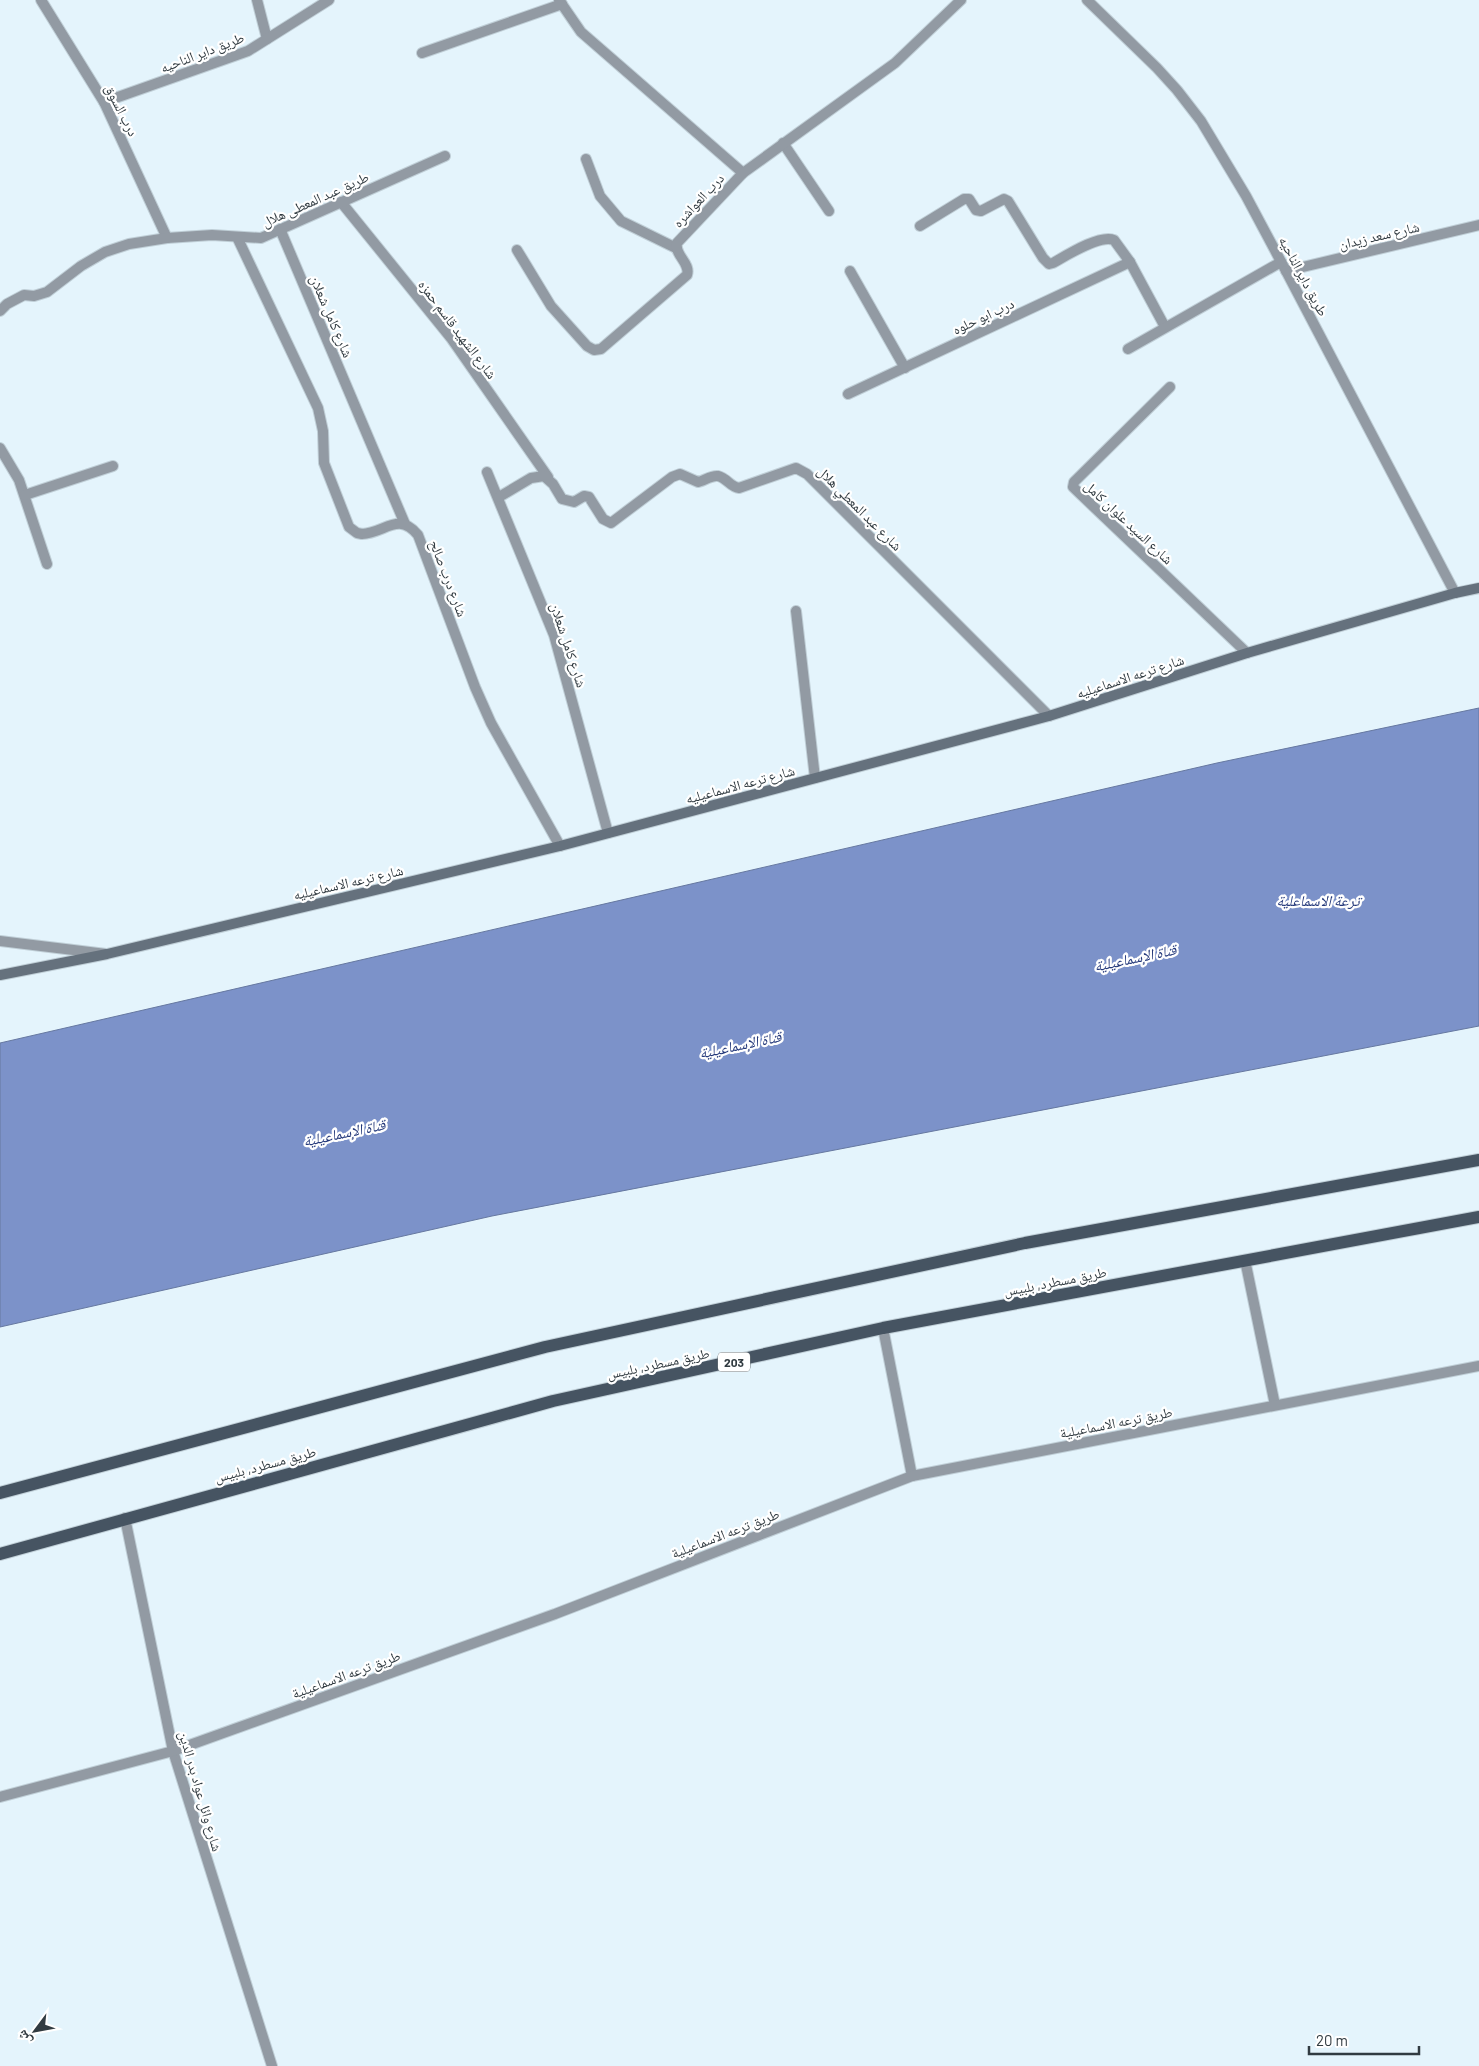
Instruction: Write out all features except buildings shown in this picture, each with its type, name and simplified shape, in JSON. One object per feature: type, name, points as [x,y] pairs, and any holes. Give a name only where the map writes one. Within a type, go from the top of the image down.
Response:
[{"type":"main road","name":"شارع ترعه الاسماعيليه","points":[[0,975],[106,954],[560,846],[1048,716],[1247,653],[1455,593],[1479,588]]},
{"type":"main road","points":[[0,1493],[545,1347],[1025,1242],[1479,1160]]},
{"type":"main road","name":"طريق مسطرد, بلبيس","points":[[0,1554],[553,1401],[884,1328],[1479,1217]]},
{"type":"street","name":"درب السوق","points":[[42,0],[104,102],[167,238]]},
{"type":"street","points":[[257,0],[267,39]]},
{"type":"street","name":"درب العواشره","points":[[517,250],[551,306],[587,346],[598,350],[601,349],[687,275],[688,268],[676,248],[678,242],[743,173],[895,63],[961,0]]},
{"type":"street","name":"طريق داير الناحيه","points":[[1087,0],[1157,68],[1201,121],[1246,196],[1455,593]]},
{"type":"street","name":"طريق داير الناحيه","points":[[104,102],[248,51],[324,2]]},
{"type":"street","points":[[422,53],[560,2],[581,32],[743,173]]},
{"type":"street","points":[[783,143],[828,210]]},
{"type":"street","name":"طريق عبد المعطى هلال","points":[[0,311],[7,304],[24,295],[34,296],[47,292],[81,266],[104,252],[129,244],[167,238],[212,235],[261,238],[445,156]]},
{"type":"street","points":[[586,159],[600,196],[622,221],[676,248]]},
{"type":"street","points":[[920,226],[964,198],[968,199],[976,210],[981,211],[1004,199],[1008,201],[1047,263],[1053,263],[1105,238],[1114,240],[1130,262],[1165,327]]},
{"type":"street","name":"شارع الشهيد قاسم حمزه","points":[[341,202],[450,338],[548,477]]},
{"type":"street","name":"شارع سعد زيدان","points":[[1128,349],[1165,327],[1284,267],[1479,225]]},
{"type":"street","name":"شارع كامل شعلان","points":[[280,229],[405,524]]},
{"type":"street","points":[[236,237],[318,408],[323,431],[324,463],[349,526],[357,533],[362,534],[394,524],[405,524]]},
{"type":"street","name":"درب ابو حلوه","points":[[848,394],[1130,262]]},
{"type":"street","points":[[850,271],[905,368]]},
{"type":"street","name":"شارع السيد علوان كامل","points":[[1170,387],[1074,482],[1073,487],[1247,653]]},
{"type":"street","points":[[0,448],[16,474],[25,495],[47,564]]},
{"type":"street","points":[[25,495],[113,466]]},
{"type":"street","name":"شارع عبد المعطي هلال","points":[[548,477],[562,499],[574,502],[584,496],[589,497],[603,519],[611,523],[672,477],[680,474],[698,482],[714,476],[720,476],[730,485],[740,488],[796,468],[807,474],[1048,716]]},
{"type":"street","name":"شارع كامل شعلان","points":[[488,472],[554,635],[608,833]]},
{"type":"street","points":[[499,497],[535,476],[548,477]]},
{"type":"street","name":"شارع درب صالح","points":[[405,524],[418,535],[475,687],[491,723],[560,846]]},
{"type":"street","points":[[796,611],[815,778]]},
{"type":"street","points":[[0,940],[106,954]]},
{"type":"street","points":[[1246,1260],[1276,1405]]},
{"type":"street","points":[[884,1328],[912,1476]]},
{"type":"street","name":"طريق ترعه الاسماعيلية","points":[[0,1797],[173,1750],[555,1614],[912,1476],[1479,1366]]},
{"type":"street","name":"شارع وائل عواد بدر الدين","points":[[125,1518],[173,1750],[272,2066]]},
{"type":"water","name":"ترعة الاسماعلية","points":[[1479,708],[1479,1026],[492,1216],[0,1327],[0,1043],[1217,763]]},
{"type":"water label","name":"قناة الإسماعيلية","points":[[1135,957]]},
{"type":"water label","name":"قناة الإسماعيلية","points":[[740,1044]]},
{"type":"water label","name":"قناة الإسماعيلية","points":[[344,1132]]}]
